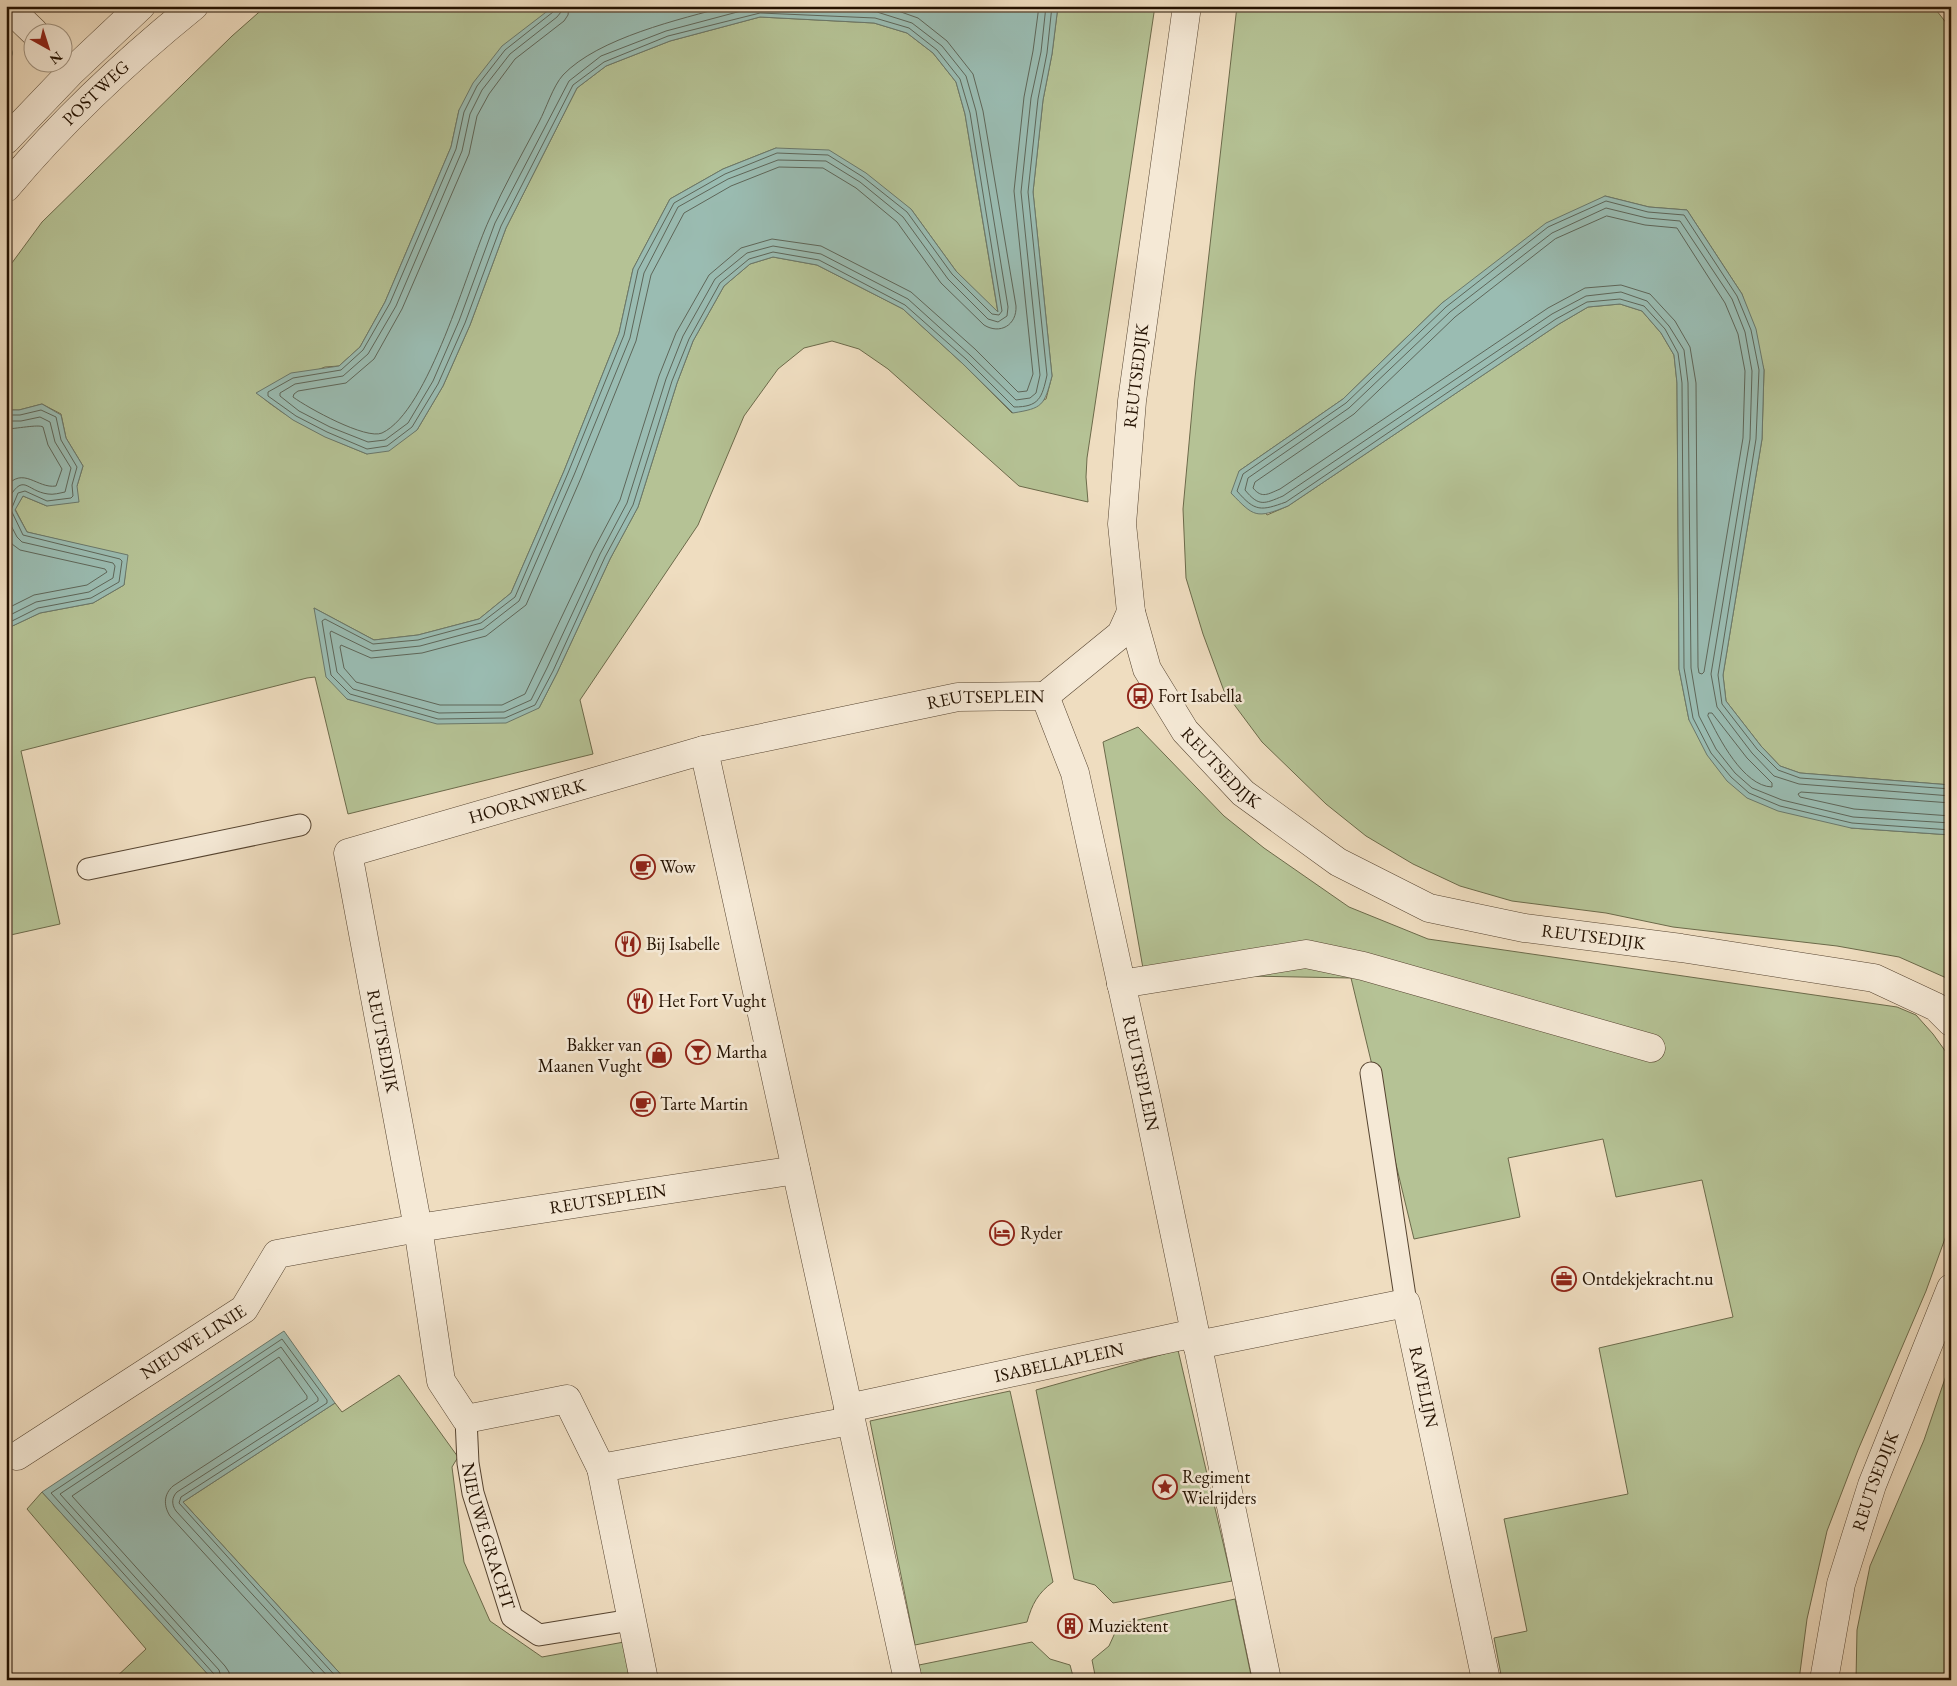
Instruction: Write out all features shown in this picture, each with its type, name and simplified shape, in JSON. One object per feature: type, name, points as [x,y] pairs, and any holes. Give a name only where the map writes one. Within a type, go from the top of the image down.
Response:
[{"type":"street","points":[[7,6],[24,22]]},
{"type":"street","name":"POSTWEG","points":[[72,63],[141,6]]},
{"type":"street","name":"POSTWEG","points":[[6,188],[72,117],[152,40],[194,6]]},
{"type":"street","name":"REUTSEDIJK","points":[[1187,6],[1132,400],[1122,524],[1131,612],[1147,670],[1185,731],[1243,793],[1338,862],[1429,908],[1524,928],[1681,948],[1874,978],[1936,1007],[1951,1022]]},
{"type":"street","name":"POSTWEG","points":[[6,140],[63,72]]},
{"type":"street","points":[[1045,696],[1121,634],[1131,612]]},
{"type":"street","name":"REUTSEPLEIN","points":[[704,750],[958,697],[1045,696],[1075,773],[1144,1087],[1196,1339]]},
{"type":"street","points":[[704,750],[908,1680]]},
{"type":"street","name":"HOORNWERK","points":[[348,853],[704,750]]},
{"type":"street","name":"REUTSEDIJK","points":[[348,853],[418,1228]]},
{"type":"street","points":[[1121,984],[1306,954],[1363,966],[1651,1048]]},
{"type":"street","name":"REUTSEPLEIN","points":[[418,1228],[796,1170]]},
{"type":"street","points":[[418,1228],[441,1381],[466,1419],[567,1399],[601,1468],[644,1680]]},
{"type":"street","name":"NIEUWE LINIE","points":[[17,1456],[244,1309],[276,1254],[418,1228]]},
{"type":"street","name":"REUTSEDIJK","points":[[1824,1680],[1841,1584],[1869,1494],[1951,1288]]},
{"type":"street","points":[[1267,1680],[1209,1394],[1196,1339],[1406,1303]]},
{"type":"street","name":"RAVELIJN","points":[[1406,1303],[1486,1680]]},
{"type":"street","name":"ISABELLAPLEIN","points":[[849,1414],[1196,1339]]},
{"type":"street","points":[[601,1468],[849,1414]]},
{"type":"lane","points":[[88,870],[300,825]]},
{"type":"lane","points":[[1371,1073],[1406,1303]]},
{"type":"lane","name":"NIEUWE GRACHT","points":[[466,1419],[468,1463],[472,1493],[512,1617],[539,1635],[631,1620]]},
{"type":"green space","points":[[266,6],[554,6],[459,110],[451,147],[385,302],[360,347],[339,366],[325,367],[257,393],[295,420],[352,448],[367,454],[417,430],[443,386],[470,325],[506,228],[577,88],[606,66],[670,41],[760,17],[874,23],[907,33],[933,53],[956,82],[965,114],[998,313],[956,271],[911,209],[776,148],[723,169],[670,199],[633,269],[619,333],[564,471],[511,593],[479,619],[418,635],[374,640],[314,608],[347,699],[380,707],[539,708],[610,559],[638,507],[677,383],[693,341],[724,286],[750,264],[773,257],[817,265],[903,309],[962,363],[1012,413],[1046,399],[1052,376],[1033,192],[1043,100],[1052,54],[1058,6],[1155,6],[1087,458],[1088,502],[1019,486],[888,369],[859,349],[832,341],[804,348],[778,369],[744,416],[698,525],[580,700],[593,754],[348,814],[315,677],[21,751],[60,924],[6,936],[6,629],[40,613],[93,603],[124,585],[127,556],[27,532],[15,509],[23,496],[47,506],[77,486],[83,466],[66,438],[61,414],[42,404],[19,410],[6,410],[6,271],[42,222],[232,36]]},
{"type":"green space","points":[[1237,6],[1933,6],[1951,29],[1951,785],[1800,773],[1780,766],[1761,746],[1726,701],[1723,675],[1762,439],[1764,370],[1742,294],[1687,210],[1649,207],[1605,196],[1442,303],[1343,399],[1239,471],[1267,515],[1288,506],[1559,324],[1588,307],[1620,304],[1642,311],[1661,333],[1674,355],[1677,383],[1679,669],[1689,720],[1851,828],[1951,835],[1951,980],[1899,957],[1837,946],[1673,927],[1606,913],[1512,901],[1460,886],[1413,864],[1366,836],[1326,804],[1262,742],[1224,691],[1203,634],[1186,578],[1183,509],[1195,378]]},
{"type":"green space","points":[[1138,727],[1224,816],[1264,848],[1349,907],[1428,939],[1897,1007],[1916,1015],[1951,1059],[1951,1222],[1926,1291],[1858,1450],[1827,1531],[1807,1619],[1799,1680],[1502,1680],[1494,1638],[1527,1631],[1504,1519],[1628,1494],[1599,1348],[1733,1317],[1702,1180],[1616,1197],[1603,1139],[1508,1158],[1520,1217],[1414,1239],[1351,978],[1144,974],[1103,742]]},
{"type":"green space","points":[[1178,1350],[1232,1581],[1113,1603],[1095,1585],[1074,1579],[1036,1390]]},
{"type":"green space","points":[[1951,1361],[1951,1680],[1856,1680],[1857,1630],[1870,1566],[1924,1440]]},
{"type":"green space","points":[[399,1375],[458,1457],[452,1467],[464,1562],[490,1621],[542,1657],[624,1642],[632,1680],[346,1680],[183,1502],[335,1403],[342,1412]]},
{"type":"green space","points":[[1010,1391],[1053,1582],[1036,1599],[1027,1622],[915,1645],[870,1421]]},
{"type":"green space","points":[[42,1492],[213,1680],[113,1680],[146,1649],[27,1509]]},
{"type":"green space","points":[[1235,1599],[1252,1680],[1096,1680],[1092,1660],[1109,1646],[1119,1624]]},
{"type":"green space","points":[[1032,1642],[1050,1659],[1070,1665],[1074,1680],[922,1680],[919,1665]]},
{"type":"water","points":[[554,6],[1058,6],[1052,54],[1043,100],[1033,192],[1052,376],[1047,394],[1041,404],[1031,409],[1013,413],[903,309],[817,265],[773,257],[750,264],[724,286],[693,341],[677,383],[638,507],[610,559],[539,708],[506,723],[437,724],[347,699],[326,677],[314,608],[374,640],[418,635],[479,619],[511,593],[564,471],[619,333],[633,269],[670,199],[723,169],[776,148],[829,150],[866,173],[911,209],[956,271],[998,312],[965,114],[956,82],[933,53],[907,33],[874,23],[760,17],[670,41],[606,66],[577,88],[506,228],[470,325],[443,386],[417,430],[389,451],[367,454],[325,437],[293,420],[256,393],[291,373],[339,366],[360,347],[385,302],[451,147],[459,110],[473,83],[502,46]]},
{"type":"water","points":[[1605,196],[1649,207],[1687,210],[1742,294],[1756,329],[1764,370],[1762,439],[1723,675],[1726,701],[1761,746],[1780,766],[1800,773],[1951,785],[1951,835],[1851,828],[1778,811],[1747,798],[1727,781],[1707,755],[1689,720],[1679,669],[1677,383],[1674,355],[1661,333],[1642,311],[1620,304],[1588,307],[1559,324],[1288,506],[1269,513],[1256,513],[1245,507],[1231,493],[1239,471],[1343,399],[1442,303],[1546,223]]},
{"type":"water","points":[[42,404],[61,415],[66,438],[83,466],[77,486],[79,502],[47,506],[23,496],[15,510],[27,532],[128,555],[124,585],[93,603],[40,613],[6,629],[6,410],[19,410]]},
{"type":"water","points":[[284,1331],[335,1403],[183,1502],[346,1680],[213,1680],[42,1492]]},
{"type":"place","name":"Fort Isabella","points":[[1140,696]]},
{"type":"place","name":"Wow","points":[[643,867]]},
{"type":"place","name":"Bij Isabelle","points":[[628,944]]},
{"type":"place","name":"Het Fort Vught","points":[[640,1001]]},
{"type":"place","name":"Martha","points":[[698,1052]]},
{"type":"place","name":"Bakker van Maanen Vught","points":[[659,1055]]},
{"type":"place","name":"Tarte Martin","points":[[643,1104]]},
{"type":"place","name":"Ryder","points":[[1002,1233]]},
{"type":"place","name":"Ontdekjekracht.nu","points":[[1564,1279]]},
{"type":"place","name":"Regiment Wielrijders","points":[[1165,1487]]},
{"type":"place","name":"Muziektent","points":[[1070,1626]]}]
